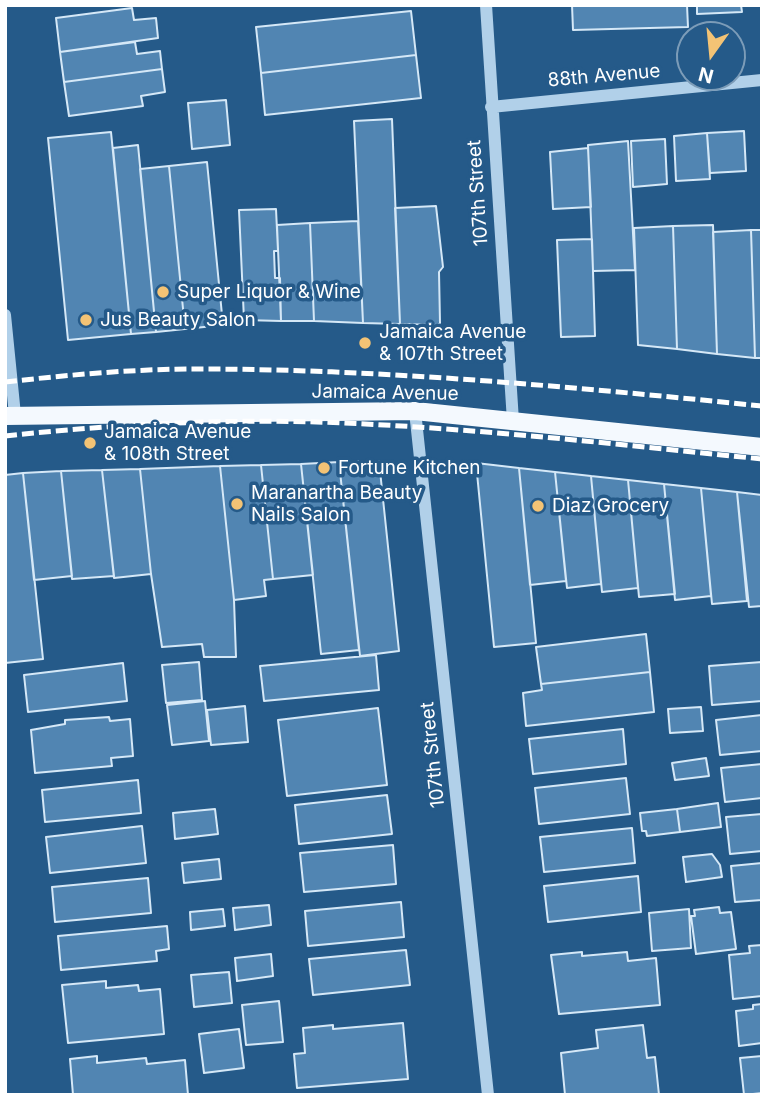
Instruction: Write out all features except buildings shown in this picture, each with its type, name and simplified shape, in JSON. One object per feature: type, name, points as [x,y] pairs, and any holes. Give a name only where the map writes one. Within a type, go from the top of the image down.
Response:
[{"type":"main road","name":"Jamaica Avenue","points":[[10,415],[415,411],[762,447]]},
{"type":"street","name":"107th Street","points":[[486,5],[513,421]]},
{"type":"street","name":"88th Avenue","points":[[491,107],[762,80]]},
{"type":"street","points":[[5,315],[10,415]]},
{"type":"street","name":"107th Street","points":[[415,411],[488,1095]]},
{"type":"railway","points":[[5,382],[148,370],[338,372],[479,380],[762,406]]},
{"type":"railway","points":[[5,436],[174,423],[302,422],[501,433],[762,459]]},
{"type":"place","name":"Super Liquor & Wine","points":[[163,292]]},
{"type":"place","name":"Jus Beauty Salon","points":[[86,320]]},
{"type":"place","name":"Jamaica Avenue & 107th Street","points":[[365,343]]},
{"type":"place","name":"Jamaica Avenue & 108th Street","points":[[90,443]]},
{"type":"place","name":"Fortune Kitchen","points":[[324,468]]},
{"type":"place","name":"Maranartha Beauty Nails Salon","points":[[237,504]]},
{"type":"place","name":"Diaz Grocery","points":[[538,506]]}]
